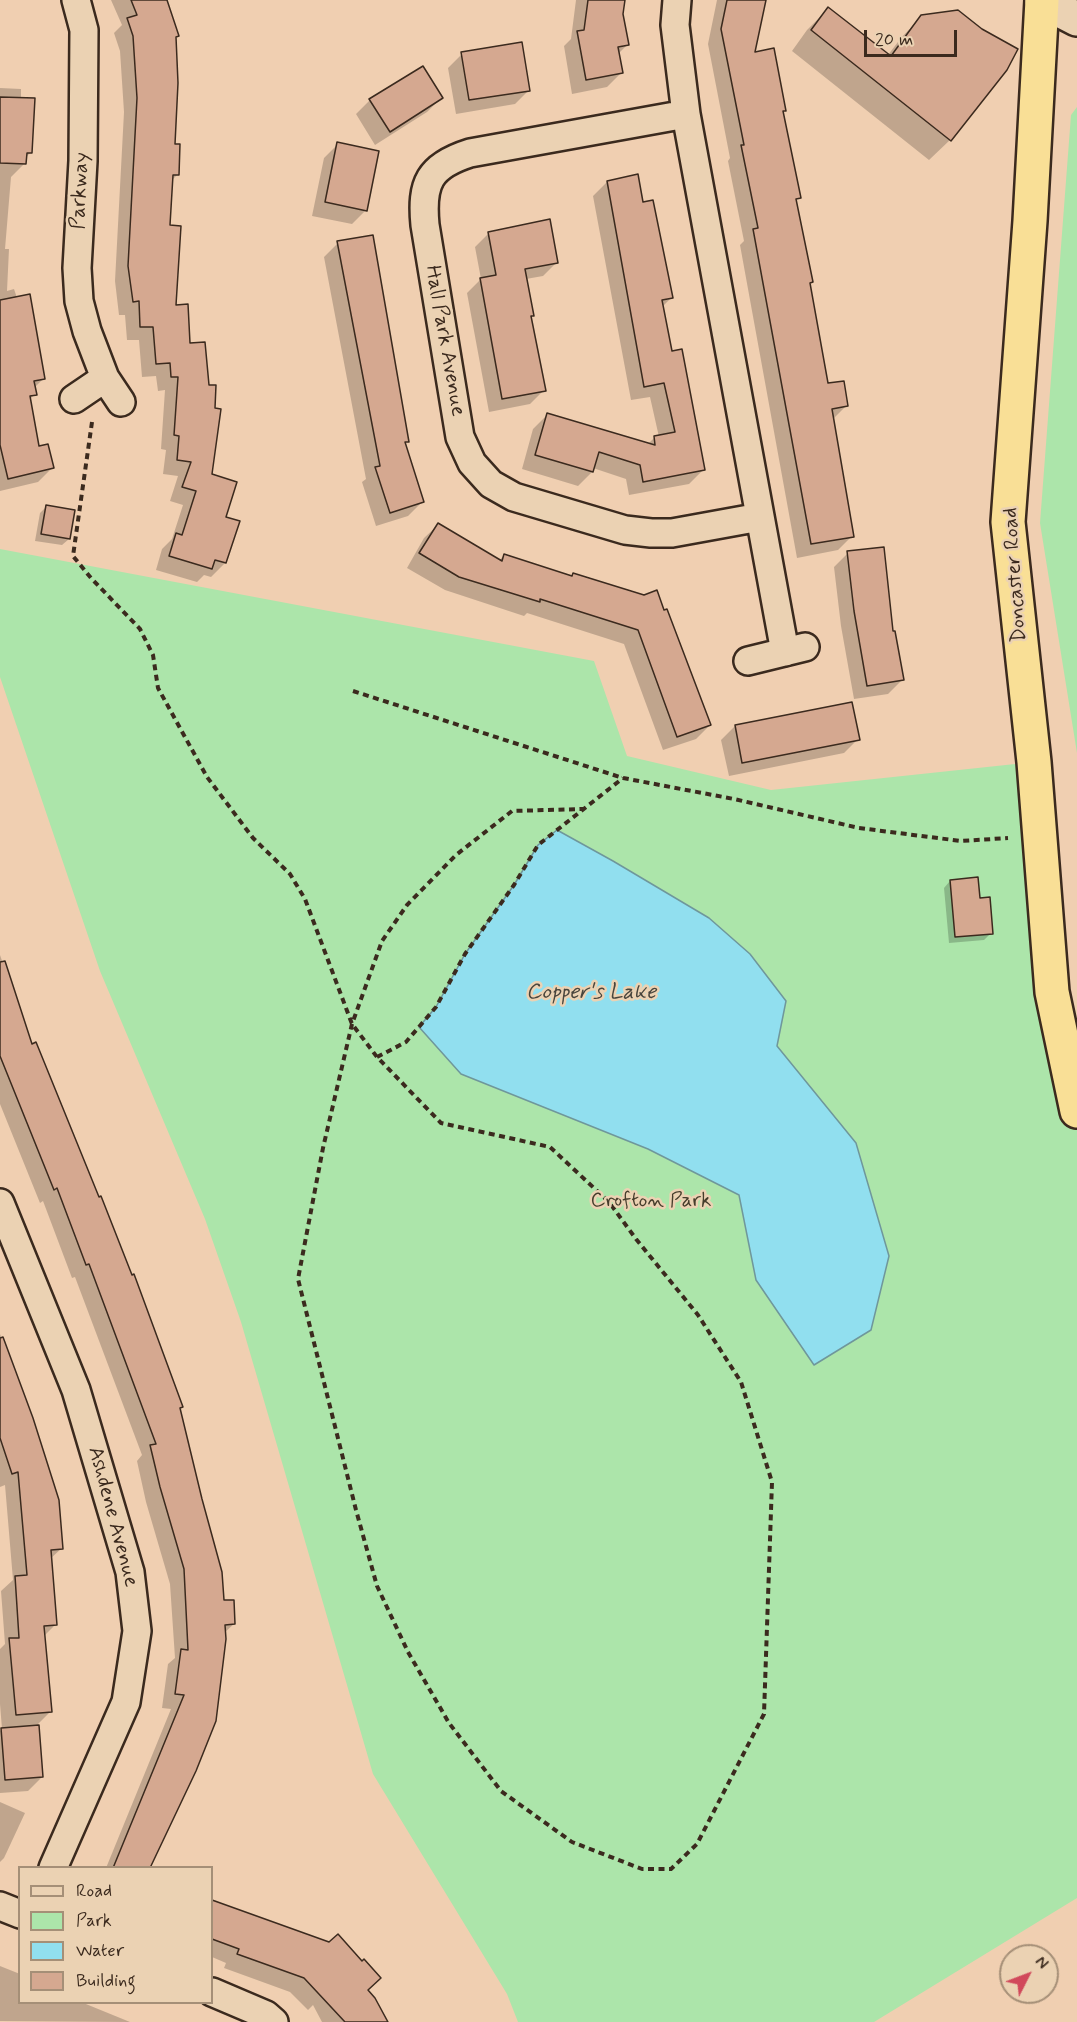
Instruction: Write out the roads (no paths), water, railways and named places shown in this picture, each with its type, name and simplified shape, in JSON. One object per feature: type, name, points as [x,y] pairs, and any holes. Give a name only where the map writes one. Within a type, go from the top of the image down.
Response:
[{"type":"highway","name":"Doncaster Road","points":[[1042,0],[1030,221],[1008,522],[1040,835],[1052,992],[1077,1111]]},
{"type":"main road","points":[[1042,0],[1077,19]]},
{"type":"street","name":"Parkway","points":[[76,0],[84,30],[83,161],[76,268],[78,290],[87,331],[105,378],[121,402]]},
{"type":"street","points":[[677,0],[675,26],[686,114],[760,517],[795,649],[748,661]]},
{"type":"street","name":"Hall Park Avenue","points":[[686,114],[470,153],[442,164],[434,173],[425,189],[423,205],[460,437],[472,464],[491,484],[514,497],[625,530],[651,533],[672,532],[760,517]]},
{"type":"street","points":[[74,399],[105,378]]},
{"type":"street","name":"Ashdene Avenue","points":[[0,1203],[76,1390],[130,1572],[137,1631],[126,1702],[54,1866]]},
{"type":"street","points":[[0,1906],[18,1913]]},
{"type":"street","points":[[213,1992],[266,2016],[273,2022]]},
{"type":"water","name":"Copper's Lake","points":[[557,830],[709,918],[750,954],[786,1001],[777,1046],[856,1143],[889,1256],[871,1330],[814,1365],[756,1280],[739,1195],[648,1149],[461,1074],[419,1027],[436,1007],[465,954],[514,885],[538,845]]},
{"type":"park label","name":"Crofton Park","points":[[651,1202]]}]
